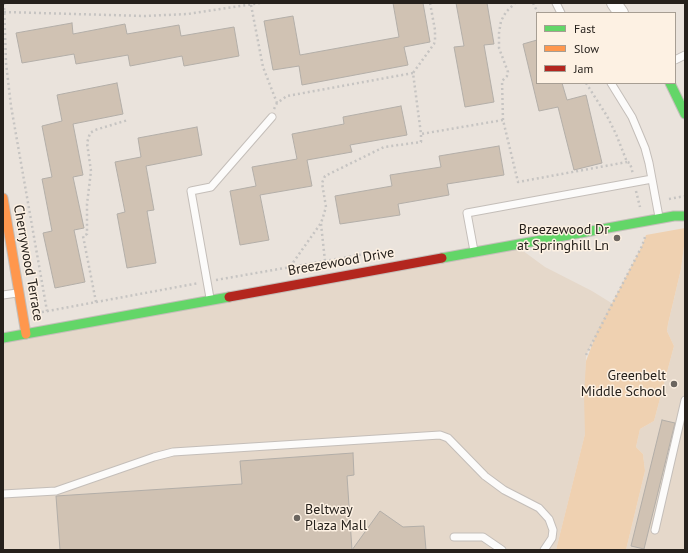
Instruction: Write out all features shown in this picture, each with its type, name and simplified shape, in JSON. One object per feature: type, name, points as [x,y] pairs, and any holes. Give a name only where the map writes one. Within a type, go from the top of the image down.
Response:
[{"type":"street","points":[[614,3],[620,12]]},
{"type":"street","points":[[670,84],[685,114]]},
{"type":"street","name":"Cherrywood Terrace","points":[[3,198],[26,334]]},
{"type":"street","name":"Breezewood Drive","points":[[3,338],[474,252],[659,219],[685,216]]},
{"type":"lane","points":[[556,3],[560,12]]},
{"type":"lane","points":[[676,60],[685,55]]},
{"type":"lane","points":[[612,84],[639,132],[645,148],[659,219]]},
{"type":"lane","points":[[211,300],[191,191],[211,187],[272,117]]},
{"type":"lane","points":[[474,252],[467,212],[652,179]]},
{"type":"lane","points":[[3,295],[19,292]]},
{"type":"lane","points":[[655,530],[685,400]]},
{"type":"lane","points":[[3,494],[56,491],[127,466],[173,452],[440,435],[448,438],[484,476],[504,490],[539,508],[549,519],[553,530],[552,538],[544,550]]},
{"type":"lane","points":[[454,537],[483,537],[502,550]]},
{"type":"path","points":[[4,3],[6,63],[11,106],[47,311]]},
{"type":"path","points":[[4,12],[146,16],[188,14],[260,3]]},
{"type":"path","points":[[292,267],[292,264],[321,223],[326,207],[322,183],[325,176],[384,147],[421,142],[413,73],[434,44],[435,40],[430,3]]},
{"type":"path","points":[[515,3],[506,12],[501,21],[499,48],[508,72],[507,76],[502,81],[503,120],[518,182],[627,162]]},
{"type":"path","points":[[533,3],[538,12]]},
{"type":"path","points":[[251,5],[263,67],[277,103]]},
{"type":"path","points":[[272,117],[274,107],[287,96],[413,73]]},
{"type":"path","points":[[96,302],[84,236],[87,234],[87,204],[91,171],[88,143],[90,133],[94,130],[128,120]]},
{"type":"path","points":[[421,134],[503,120]]},
{"type":"path","points":[[639,204],[685,196]]},
{"type":"path","points":[[321,223],[325,261]]},
{"type":"path","points":[[23,315],[370,253]]},
{"type":"shaded area","points":[[685,228],[681,269],[667,331],[674,346],[654,421],[640,429],[636,447],[643,454],[645,471],[626,550],[556,550],[585,434],[584,396],[586,361],[597,332],[642,246],[646,235]]},
{"type":"shaded area","name":"Greenbelt Middle School","points":[[685,239],[685,550],[626,550],[645,471],[643,454],[636,447],[640,429],[654,421],[674,346],[667,331],[681,269]]},
{"type":"shaded area","points":[[515,245],[545,267],[592,291],[613,304],[586,355],[585,434],[556,550],[3,550],[3,338]]},
{"type":"building","points":[[393,3],[423,3],[430,42],[404,47],[408,65],[302,85],[299,66],[273,70],[264,21],[293,16],[300,55],[399,37]]},
{"type":"building","points":[[456,3],[487,3],[494,44],[484,45],[494,102],[465,107],[454,47],[464,46]]},
{"type":"building","points":[[72,23],[73,34],[125,24],[127,34],[179,25],[181,36],[234,27],[239,56],[184,66],[182,56],[130,66],[128,55],[76,64],[74,54],[22,63],[16,33]]},
{"type":"building","points":[[536,40],[536,84],[562,84],[567,100],[586,95],[602,163],[574,170],[558,107],[539,111],[523,44]]},
{"type":"building","points":[[117,83],[123,114],[73,124],[83,175],[73,177],[84,228],[74,230],[85,282],[55,288],[43,233],[52,231],[42,179],[52,177],[42,126],[62,121],[57,95]]},
{"type":"building","points":[[401,106],[407,135],[350,145],[352,152],[307,160],[312,186],[260,195],[269,240],[240,245],[230,191],[256,186],[252,167],[297,159],[292,134],[344,124],[343,117]]},
{"type":"building","points":[[197,127],[202,155],[146,166],[154,210],[147,211],[156,263],[127,268],[117,214],[125,212],[115,162],[141,157],[138,138]]},
{"type":"building","points":[[499,146],[504,175],[447,184],[449,195],[398,204],[400,215],[340,224],[335,196],[392,186],[390,175],[441,167],[439,156]]},
{"type":"building","points":[[662,420],[675,423],[644,549],[631,546]]},
{"type":"building","points":[[353,453],[354,475],[347,476],[352,550],[60,550],[56,496],[242,484],[240,461]]},
{"type":"building","name":"Beltway Plaza Mall","points":[[380,511],[403,527],[424,526],[426,550],[352,550]]},
{"type":"traffic: fast","points":[[670,84],[685,114]]},
{"type":"traffic: fast","points":[[442,258],[674,216],[685,216]]},
{"type":"traffic: fast","points":[[3,338],[229,297]]},
{"type":"traffic: slow","points":[[3,198],[26,334]]},
{"type":"traffic: jam","points":[[229,297],[442,258]]},
{"type":"place","name":"Breezewood Dr at Springhill Ln","points":[[617,238]]},
{"type":"place","name":"Greenbelt Middle School","points":[[674,384]]},
{"type":"place","name":"Beltway Plaza Mall","points":[[297,518]]}]
